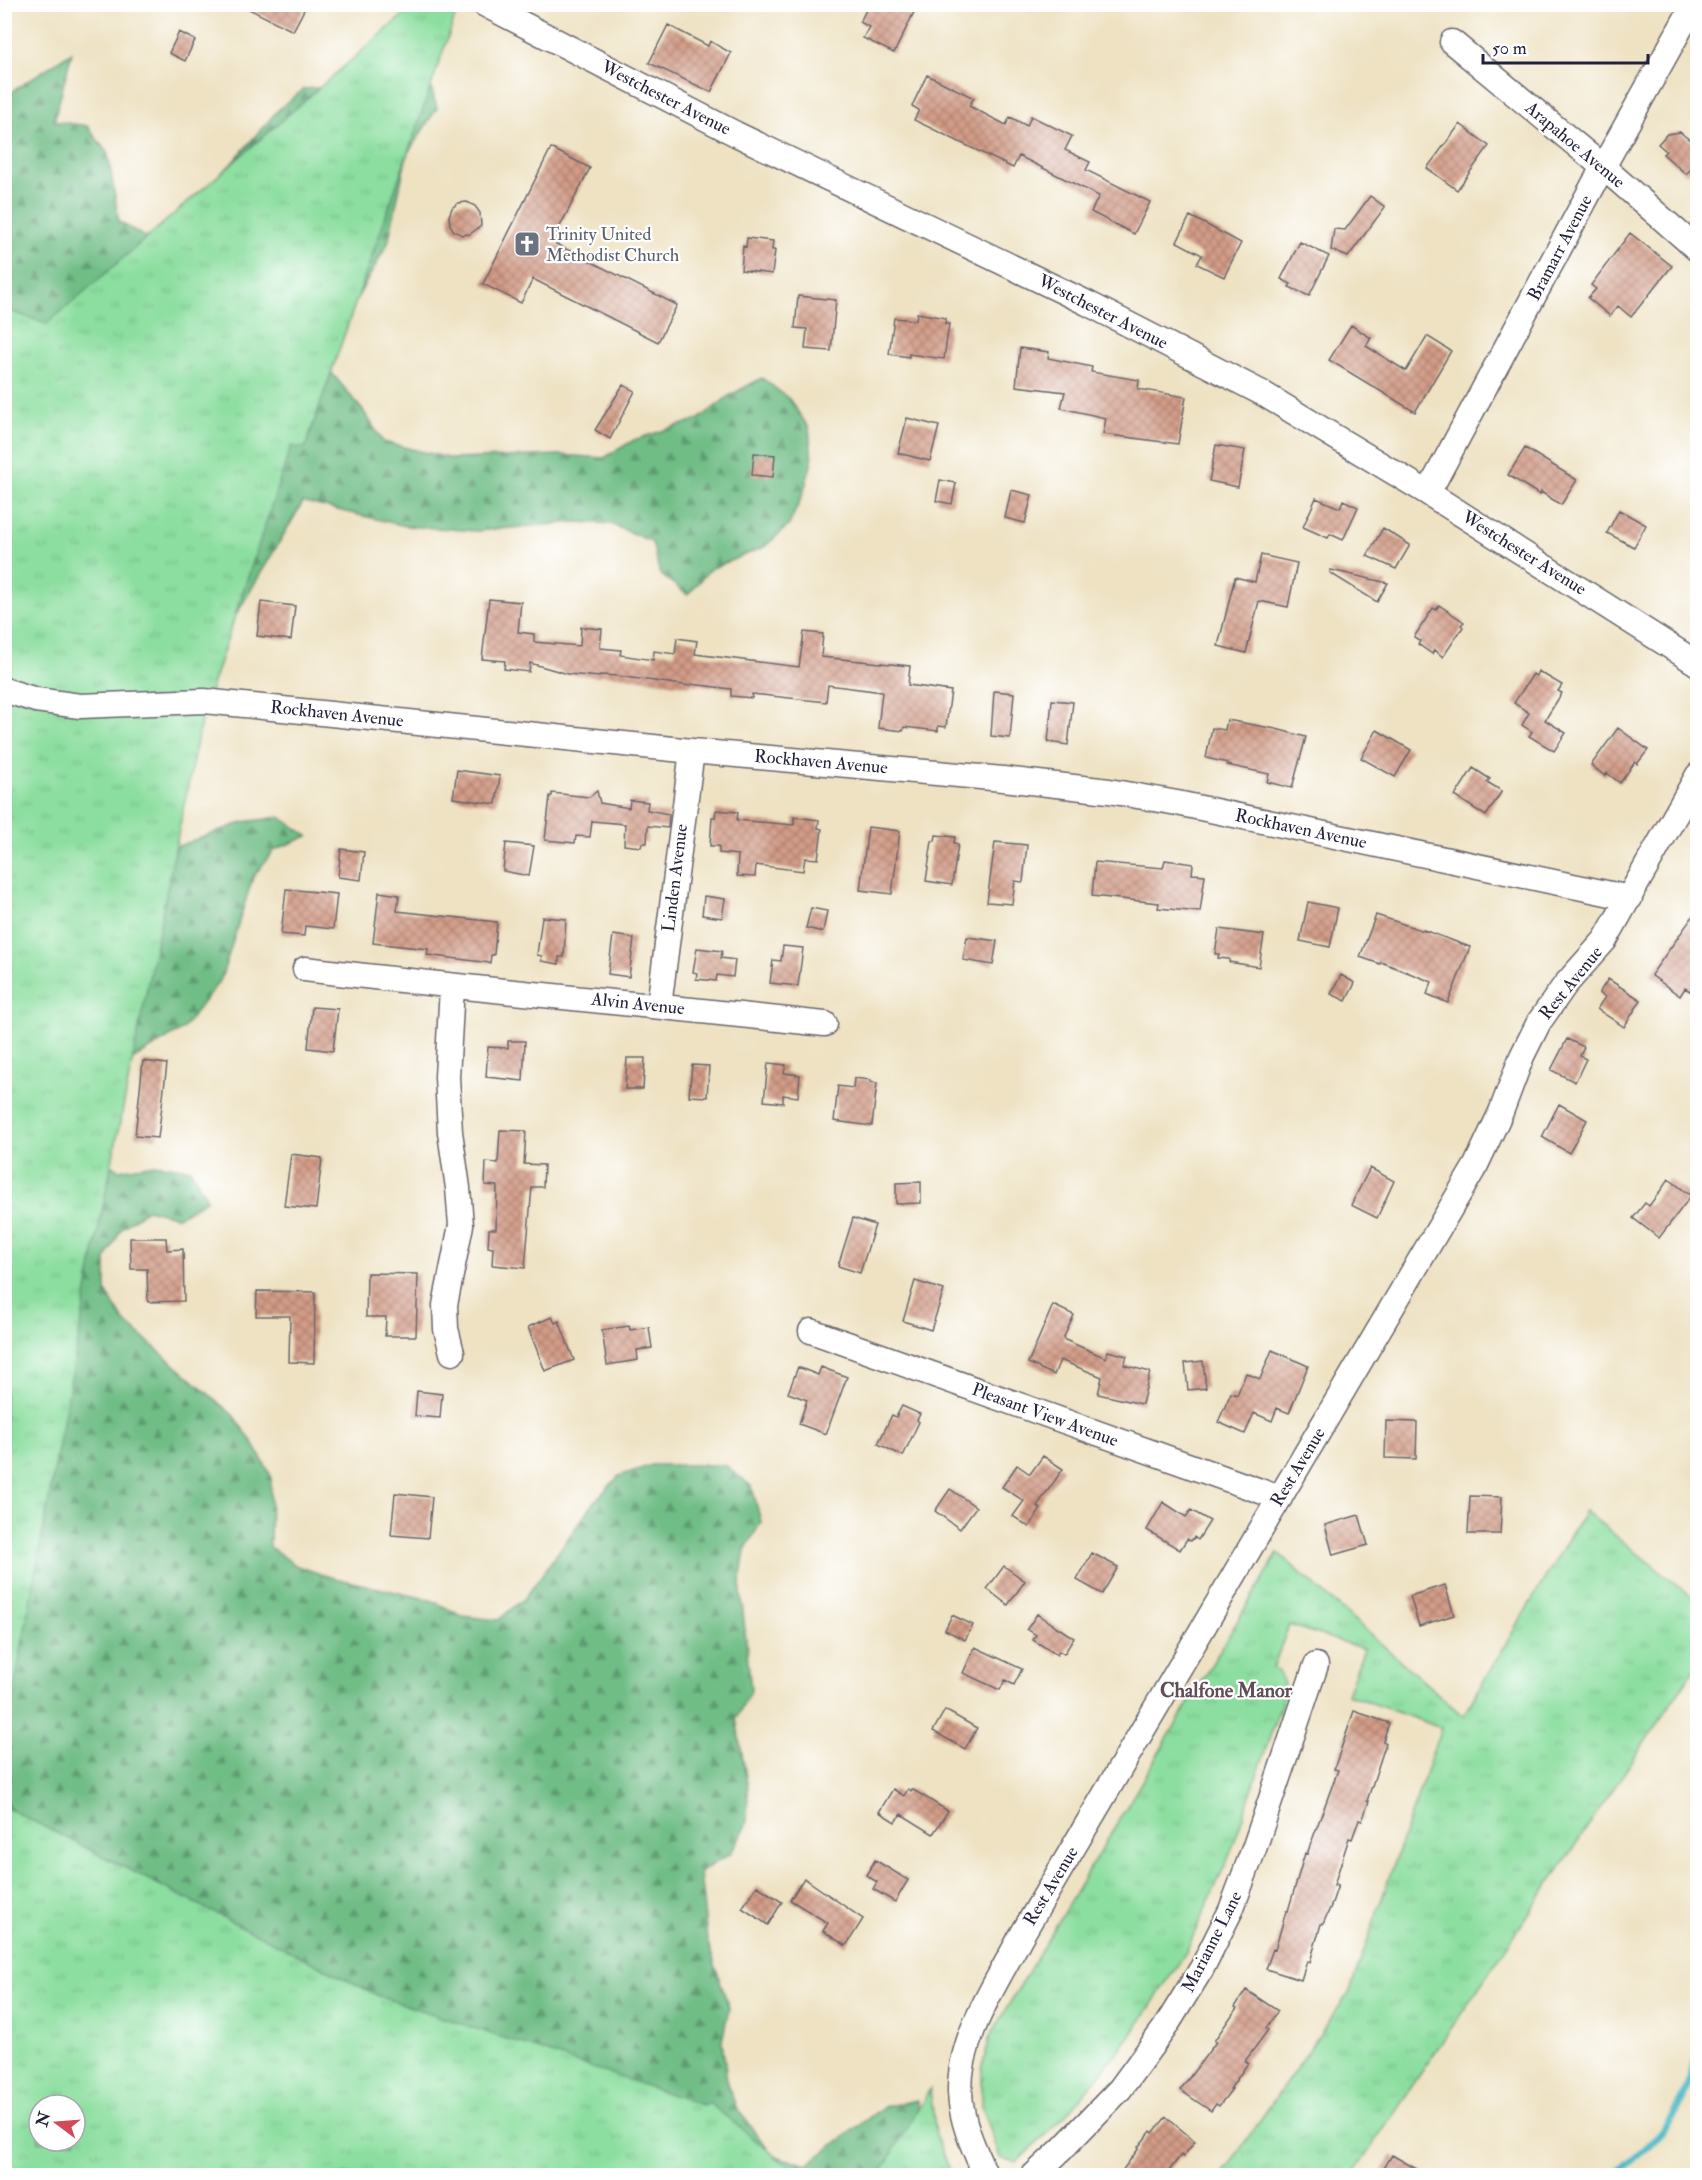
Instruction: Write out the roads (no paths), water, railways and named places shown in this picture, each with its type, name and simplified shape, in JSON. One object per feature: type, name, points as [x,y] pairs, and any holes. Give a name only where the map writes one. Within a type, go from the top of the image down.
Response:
[{"type":"street","name":"Westchester Avenue","points":[[484,4],[736,134],[1087,303],[1262,393],[1428,492],[1698,664]]},
{"type":"street","name":"Bramarr Avenue","points":[[1428,492],[1603,167],[1694,4]]},
{"type":"street","name":"Arapahoe Avenue","points":[[1452,42],[1603,167],[1698,250]]},
{"type":"street","name":"Rockhaven Avenue","points":[[4,690],[36,700],[80,706],[204,701],[1109,791],[1177,803],[1629,898]]},
{"type":"street","name":"Linden Avenue","points":[[659,1006],[692,751]]},
{"type":"street","name":"Rest Avenue","points":[[986,2175],[963,2117],[960,2092],[963,2059],[972,2031],[1020,1938],[1476,1165],[1501,1112],[1522,1056],[1539,1022],[1565,985],[1605,940],[1698,775]]},
{"type":"street","name":"Alvin Avenue","points":[[304,969],[452,987],[825,1024]]},
{"type":"street","points":[[452,987],[447,1077],[450,1132],[459,1188],[461,1225],[445,1305],[446,1329],[452,1353]]},
{"type":"street","name":"Pleasant View Avenue","points":[[811,1331],[1280,1498]]},
{"type":"street","name":"Marianne Lane","points":[[1033,2175],[1061,2150],[1120,2089],[1164,2029],[1202,1968],[1232,1910],[1316,1665]]},
{"type":"waterway","points":[[1613,2176],[1643,2151],[1669,2122],[1684,2094],[1698,2050]]},
{"type":"place","name":"Trinity United Methodist Church","points":[[527,244]]},
{"type":"district","name":"Chalfone Manor","points":[[1226,1690]]}]
